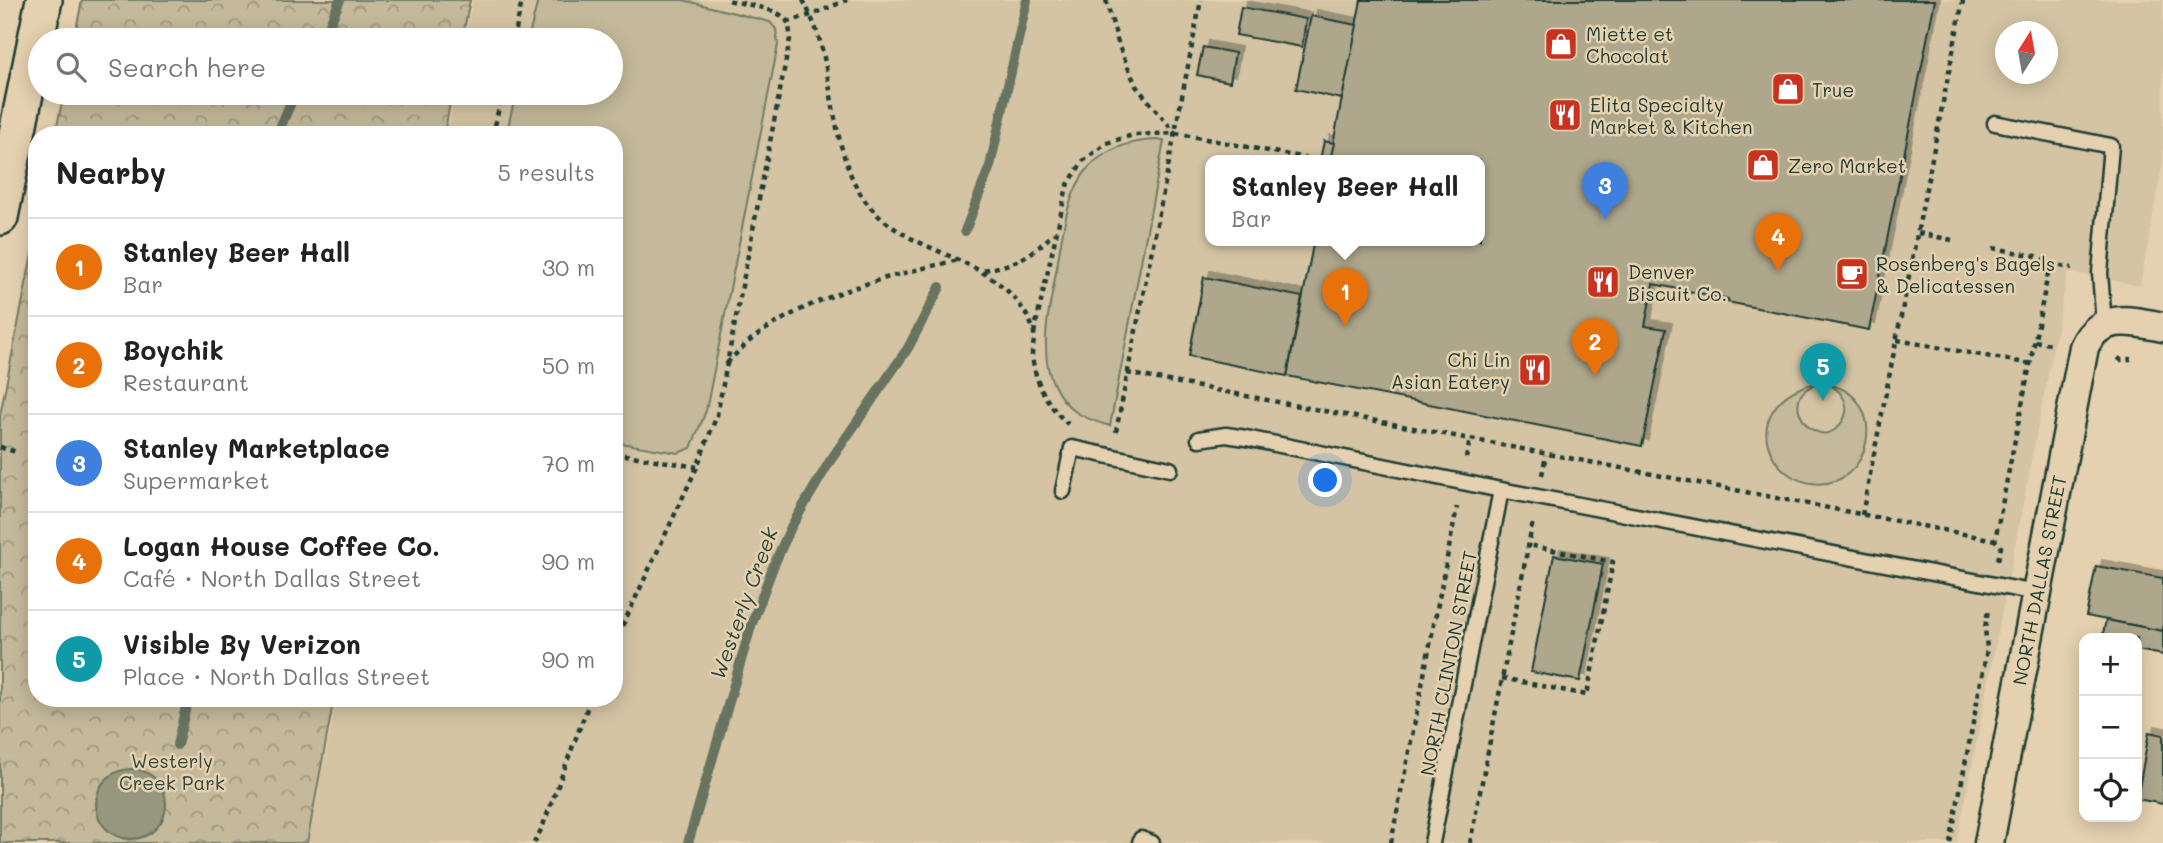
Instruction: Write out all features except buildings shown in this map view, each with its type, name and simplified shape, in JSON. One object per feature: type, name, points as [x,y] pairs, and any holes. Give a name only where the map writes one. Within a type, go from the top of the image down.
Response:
[{"type":"street","points":[[38,28],[44,0]]},
{"type":"street","points":[[0,217],[28,79]]},
{"type":"street","points":[[2104,325],[2125,321],[2163,327]]},
{"type":"street","name":"NORTH DALLAS STREET","points":[[1989,843],[2083,351],[2091,334],[2104,325]]},
{"type":"lane","points":[[1995,123],[2111,146],[2100,273],[2104,325]]},
{"type":"lane","points":[[1199,439],[1226,435],[1246,438],[2036,593]]},
{"type":"lane","points":[[1063,491],[1072,448],[1170,469]]},
{"type":"lane","name":"NORTH CLINTON STREET","points":[[1432,843],[1501,490]]},
{"type":"lane","points":[[1140,843],[1141,839],[1152,843]]},
{"type":"path","points":[[517,28],[523,0]]},
{"type":"path","points":[[623,625],[697,467],[717,415],[790,39],[787,22],[770,10],[727,0]]},
{"type":"path","points":[[803,0],[820,43],[844,150],[857,189],[895,230],[983,270],[1013,295],[1023,308],[1034,333]]},
{"type":"path","points":[[787,22],[847,0]]},
{"type":"path","points":[[1106,0],[1119,46],[1136,86],[1175,133]]},
{"type":"path","points":[[1114,444],[1201,0]]},
{"type":"path","points":[[1862,515],[1964,0]]},
{"type":"path","points":[[495,126],[499,105]]},
{"type":"path","points":[[1074,428],[1057,413],[1041,391],[1032,352],[1067,186],[1083,161],[1107,143],[1133,135],[1175,133],[1289,155]]},
{"type":"path","points":[[983,270],[1013,264],[1028,257],[1056,231]]},
{"type":"path","points":[[1918,233],[1952,240]]},
{"type":"path","points":[[1993,248],[2036,256],[2050,264],[2072,268]]},
{"type":"path","points":[[726,363],[756,336],[778,322],[833,295],[917,269],[959,260]]},
{"type":"path","points":[[1995,540],[2050,264]]},
{"type":"path","points":[[1897,340],[2031,364]]},
{"type":"path","points":[[2035,341],[2050,344]]},
{"type":"path","points":[[2119,358],[2132,359]]},
{"type":"path","points":[[1128,373],[1995,540],[2001,547],[1985,628],[1987,650],[1950,843]]},
{"type":"path","points":[[1391,843],[1470,440]]},
{"type":"path","points":[[0,447],[16,452]]},
{"type":"path","points":[[623,455],[697,467]]},
{"type":"path","points":[[1470,843],[1546,455]]},
{"type":"path","points":[[1502,678],[1587,695],[1613,562],[1528,545]]},
{"type":"path","points":[[534,843],[588,707]]},
{"type":"shaded area","points":[[473,0],[2163,0],[2163,162],[2140,286],[2068,272],[1957,843],[308,843],[335,707],[623,707],[623,126],[449,126],[453,105],[623,105],[623,28],[467,28]]},
{"type":"shaded area","points":[[124,769],[138,769],[151,774],[161,784],[166,804],[161,824],[151,834],[138,839],[124,839],[111,834],[101,824],[96,811],[96,797],[101,784],[111,774]]},
{"type":"green space","points":[[82,0],[470,0],[464,28],[76,28]]},
{"type":"green space","points":[[538,0],[683,0],[770,22],[776,29],[778,45],[706,411],[691,448],[678,453],[623,444],[623,126],[508,126],[513,105],[623,105],[623,28],[531,28]]},
{"type":"green space","points":[[61,105],[450,105],[446,126],[57,126]]},
{"type":"green space","points":[[1156,140],[1164,141],[1110,426],[1076,412],[1058,393],[1047,361],[1049,312],[1065,220],[1081,179],[1096,160],[1112,150]]},
{"type":"green space","name":"Westerly Creek Park","points":[[28,274],[28,707],[332,707],[307,843],[0,843],[0,415]]},
{"type":"green space","points":[[1824,384],[1808,388],[1800,397],[1799,408],[1810,428],[1820,433],[1832,432],[1845,416],[1845,400],[1830,385],[1849,393],[1861,407],[1867,424],[1866,442],[1860,459],[1849,473],[1832,482],[1811,483],[1795,478],[1778,464],[1768,447],[1766,433],[1768,421],[1782,400],[1806,386]]},
{"type":"waterway","points":[[328,28],[340,0]]},
{"type":"waterway","name":"Westerly Creek","points":[[965,231],[990,166],[1027,0]]},
{"type":"waterway","points":[[281,126],[290,105]]},
{"type":"waterway","name":"Westerly Creek","points":[[688,843],[751,626],[791,527],[830,461],[908,348],[940,287]]},
{"type":"waterway","points":[[177,745],[186,707]]},
{"type":"place","name":"Miette et Chocolat","points":[[1561,44]]},
{"type":"place","name":"True","points":[[1788,89]]},
{"type":"place","name":"Elita Specialty Market & Kitchen","points":[[1565,115]]},
{"type":"place","name":"Zero Market","points":[[1763,165]]},
{"type":"place","name":"Stanley Marketplace","points":[[1605,220]]},
{"type":"place","name":"Logan House Coffee Co.","points":[[1778,271]]},
{"type":"place","name":"Rosenberg's Bagels & Delicatessen","points":[[1852,274]]},
{"type":"place","name":"Denver Biscuit Co.","points":[[1603,282]]},
{"type":"place","name":"Stanley Beer Hall","points":[[1345,326]]},
{"type":"place","name":"Chi Lin Asian Eatery","points":[[1535,370]]},
{"type":"place","name":"Boychik","points":[[1595,376]]},
{"type":"place","name":"Visible By Verizon","points":[[1823,401]]}]
